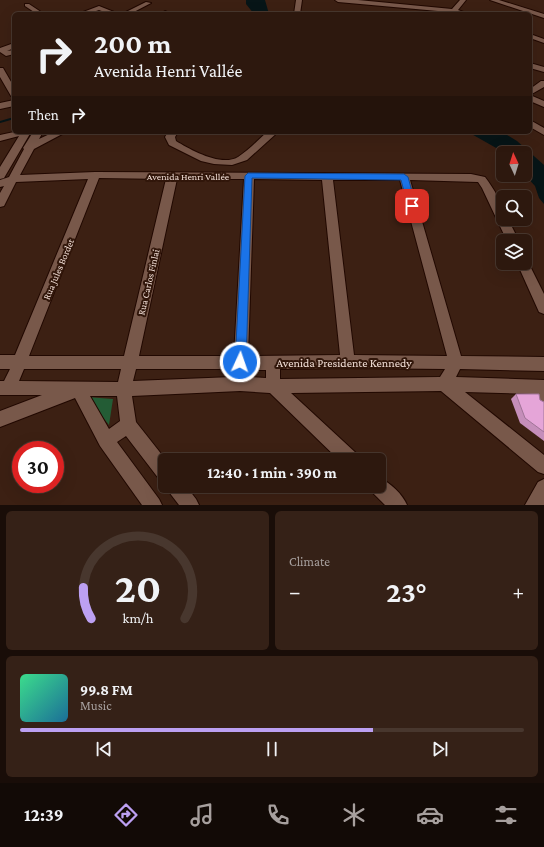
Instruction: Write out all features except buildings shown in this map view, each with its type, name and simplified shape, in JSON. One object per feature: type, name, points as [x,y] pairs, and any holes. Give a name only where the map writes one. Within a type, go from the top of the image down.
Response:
[{"type":"street","points":[[297,12],[299,0]]},
{"type":"street","points":[[338,0],[453,12],[463,0]]},
{"type":"street","points":[[493,0],[531,12]]},
{"type":"street","points":[[26,2],[38,12]]},
{"type":"street","points":[[129,12],[148,3]]},
{"type":"street","points":[[87,12],[99,8],[110,12]]},
{"type":"street","points":[[532,12],[544,16]]},
{"type":"street","points":[[532,37],[544,41]]},
{"type":"street","points":[[2,44],[12,40]]},
{"type":"street","points":[[12,46],[2,49],[3,55],[12,75]]},
{"type":"street","points":[[3,55],[9,59],[12,58]]},
{"type":"street","points":[[532,66],[544,70]]},
{"type":"street","points":[[0,70],[12,91]]},
{"type":"street","points":[[532,92],[544,83]]},
{"type":"street","points":[[532,99],[544,104]]},
{"type":"street","points":[[0,106],[12,103]]},
{"type":"street","points":[[532,124],[544,132]]},
{"type":"street","points":[[0,138],[17,134]]},
{"type":"street","points":[[0,176],[24,134]]},
{"type":"street","points":[[0,204],[37,134]]},
{"type":"street","points":[[17,147],[30,148],[57,134]]},
{"type":"street","points":[[171,134],[170,137],[172,143],[187,152],[219,162],[240,160],[271,134]]},
{"type":"street","name":"Avenida Henri Vallée","points":[[0,184],[14,179],[95,175],[471,178],[481,179],[487,186],[510,234]]},
{"type":"street","name":"Rua Jules Bordet","points":[[4,388],[19,362],[62,260],[95,175]]},
{"type":"street","name":"Rua Carlos Finlai","points":[[128,425],[124,389],[172,176]]},
{"type":"street","points":[[240,384],[248,176]]},
{"type":"street","points":[[327,176],[348,361]]},
{"type":"street","points":[[404,177],[456,363],[444,384],[544,466]]},
{"type":"street","points":[[526,270],[544,308]]},
{"type":"street","name":"Avenida Presidente Kennedy","points":[[0,362],[273,363],[348,361],[544,364]]},
{"type":"street","points":[[273,363],[274,386],[344,453]]},
{"type":"street","name":"Avenida Presidente Kennedy","points":[[4,388],[124,389],[240,384],[274,386],[444,384],[541,391]]},
{"type":"street","points":[[78,389],[106,440],[153,505]]},
{"type":"street","name":"Avenida Presidente Kennedy","points":[[0,419],[78,389]]},
{"type":"street","points":[[106,440],[128,425],[158,464]]},
{"type":"street","points":[[534,505],[544,488]]},
{"type":"street","points":[[181,493],[190,505]]},
{"type":"street","points":[[385,493],[398,505]]},
{"type":"green space","points":[[87,397],[113,399],[109,425]]},
{"type":"shaded area","points":[[246,0],[265,0],[268,12],[252,12],[246,4]]},
{"type":"shaded area","points":[[472,134],[505,134],[523,146],[496,146],[496,148]]},
{"type":"shaded area","points":[[532,154],[544,165],[544,204],[539,198],[535,186],[531,182]]},
{"type":"waterway","points":[[0,122],[12,119]]},
{"type":"route","points":[[240,362],[248,176],[404,177],[412,206]]}]
